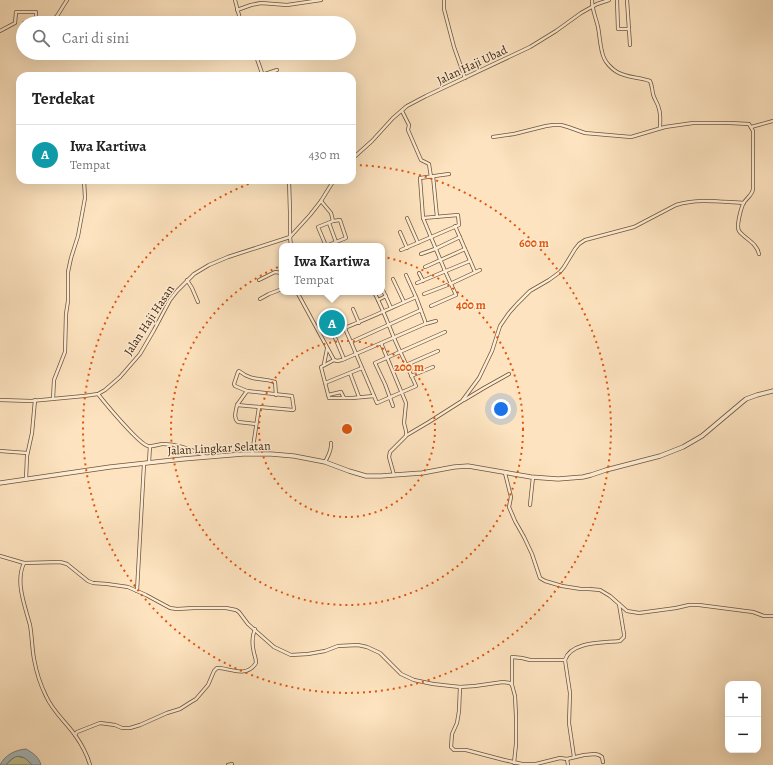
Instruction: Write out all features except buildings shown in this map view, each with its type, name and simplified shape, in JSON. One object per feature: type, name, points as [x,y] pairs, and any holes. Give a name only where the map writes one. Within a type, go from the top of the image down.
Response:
[{"type":"street","points":[[56,16],[67,0]]},
{"type":"street","points":[[234,0],[239,16]]},
{"type":"street","points":[[237,10],[261,3],[287,5],[321,0]]},
{"type":"street","points":[[444,0],[444,9],[454,47],[465,78]]},
{"type":"street","points":[[592,0],[592,7],[598,26],[605,60],[617,72],[651,82],[654,100],[660,109],[660,128]]},
{"type":"street","name":"Jalan Haji Ubad","points":[[356,155],[407,106],[530,47],[543,40],[580,13],[609,0]]},
{"type":"street","points":[[617,0],[618,29],[629,29]]},
{"type":"street","points":[[627,0],[630,45]]},
{"type":"street","points":[[0,31],[15,23],[16,12],[36,12],[36,16]]},
{"type":"street","points":[[257,60],[262,72]]},
{"type":"street","points":[[272,72],[277,70]]},
{"type":"street","points":[[402,111],[409,125],[408,130],[421,160],[429,164],[437,217]]},
{"type":"street","points":[[751,127],[773,121]]},
{"type":"street","points":[[493,137],[554,125],[561,125],[584,133],[631,137],[660,128],[693,123],[749,124],[753,131],[754,189],[751,196],[744,203],[738,228],[740,232],[758,249],[759,254]]},
{"type":"street","points":[[430,306],[456,295],[423,218],[420,178],[449,174]]},
{"type":"street","points":[[53,399],[54,380],[65,352],[68,272],[78,236],[85,198],[84,184]]},
{"type":"street","points":[[288,184],[291,243]]},
{"type":"street","points":[[290,237],[321,201],[332,184]]},
{"type":"street","points":[[462,401],[479,378],[492,351],[500,326],[509,313],[530,291],[560,272],[579,244],[585,240],[634,227],[676,204],[684,202],[703,200],[744,203]]},
{"type":"street","points":[[321,201],[330,213],[333,221]]},
{"type":"street","points":[[402,250],[459,225],[458,215],[423,218]]},
{"type":"street","points":[[407,218],[418,243]]},
{"type":"street","points":[[325,243],[318,228],[319,226],[333,221],[340,220],[346,239],[336,242],[329,223]]},
{"type":"street","points":[[455,226],[475,272]]},
{"type":"street","points":[[400,232],[407,248]]},
{"type":"street","name":"Jalan Haji Hasan","points":[[98,394],[105,390],[120,376],[140,354],[170,300],[194,274],[209,265],[228,257],[290,237]]},
{"type":"street","points":[[421,254],[460,237]]},
{"type":"street","points":[[425,267],[465,249]]},
{"type":"street","points":[[417,283],[470,261]]},
{"type":"street","points":[[424,294],[480,270]]},
{"type":"street","points":[[259,280],[275,272],[279,273]]},
{"type":"street","points":[[419,273],[423,281]]},
{"type":"street","points":[[406,275],[426,324]]},
{"type":"street","points":[[393,279],[404,302]]},
{"type":"street","points":[[187,280],[194,291],[198,302]]},
{"type":"street","points":[[260,299],[279,290]]},
{"type":"street","points":[[300,295],[334,360]]},
{"type":"street","points":[[376,295],[378,300],[383,312],[389,325],[400,352],[416,386],[377,403],[346,328],[383,312],[416,297]]},
{"type":"street","points":[[378,300],[386,296],[391,308]]},
{"type":"street","points":[[353,309],[359,322]]},
{"type":"street","points":[[351,342],[421,310]]},
{"type":"street","points":[[324,365],[334,360],[337,361],[344,359],[394,337],[436,321]]},
{"type":"street","points":[[331,328],[344,359]]},
{"type":"street","points":[[393,406],[375,363],[445,332]]},
{"type":"street","points":[[381,343],[406,403],[404,423],[407,435]]},
{"type":"street","points":[[327,349],[324,365],[321,368],[329,398],[374,396]]},
{"type":"street","points":[[406,365],[438,351]]},
{"type":"street","points":[[411,376],[433,367]]},
{"type":"street","points":[[325,383],[362,368]]},
{"type":"street","points":[[238,405],[293,410],[292,396],[276,395],[247,391],[235,386],[234,384],[238,372],[252,378],[275,382],[276,395]]},
{"type":"street","points":[[350,373],[359,397]]},
{"type":"street","points":[[394,475],[389,455],[390,452],[407,435],[509,374]]},
{"type":"street","points":[[247,391],[238,405],[235,418],[238,422],[256,424]]},
{"type":"street","name":"Jalan Lingkar Selatan","points":[[0,483],[150,462],[252,454],[294,456],[325,462],[366,476],[422,473],[468,466],[505,473],[558,479],[591,475],[660,456],[683,447],[702,436],[746,399],[773,391]]},
{"type":"street","points":[[328,395],[342,392],[344,398]]},
{"type":"street","points":[[0,400],[53,399],[98,394],[141,442],[148,446],[163,444],[174,445],[206,457]]},
{"type":"street","points":[[26,479],[35,400]]},
{"type":"street","points":[[252,454],[259,407]]},
{"type":"street","points":[[325,462],[331,443]]},
{"type":"street","points":[[150,446],[150,462]]},
{"type":"street","points":[[0,451],[28,453]]},
{"type":"street","points":[[137,591],[144,464]]},
{"type":"street","points":[[505,473],[511,497],[509,507],[532,554],[540,578],[562,586],[600,590],[610,596],[627,611],[639,613],[689,605],[698,605],[754,612],[764,616],[773,616]]},
{"type":"street","points":[[530,505],[533,477]]},
{"type":"street","points":[[0,556],[24,563],[60,562],[67,564],[86,580],[93,583],[128,587],[170,608],[226,608],[236,610],[248,624],[274,647],[291,655],[308,654],[338,646],[358,645],[380,653],[401,674],[414,680],[460,687],[503,682],[510,682],[512,684]]},
{"type":"street","points":[[24,563],[20,581],[30,626],[37,673],[46,696],[57,714],[75,735],[86,753],[90,765]]},
{"type":"street","points":[[574,758],[569,723],[570,693],[565,660],[568,654],[576,648],[591,644],[620,641],[623,638],[624,634],[619,604]]},
{"type":"street","points":[[75,735],[77,732],[100,723],[116,725],[122,728],[130,728],[140,725],[180,709],[196,699],[208,685],[214,671],[217,668],[243,672],[251,669],[256,663],[253,639],[255,629]]},
{"type":"street","points":[[514,763],[516,744],[516,696],[512,684],[512,657],[530,660],[565,660]]},
{"type":"street","points":[[460,687],[457,724],[452,734],[451,747],[454,750],[466,750],[522,764],[536,764],[560,758],[574,758],[595,754],[602,757],[603,762]]},
{"type":"street","points":[[567,758],[568,765]]},
{"type":"street","points":[[228,765],[232,764]]},
{"type":"green space","points":[[16,756],[25,758],[32,765],[6,765]]},
{"type":"shaded area","points":[[26,749],[39,760],[41,765],[32,765],[29,761],[19,756],[13,758],[6,765],[0,765],[5,758],[11,754]]},
{"type":"place","name":"Iwa Kartiwa","points":[[332,323]]}]
